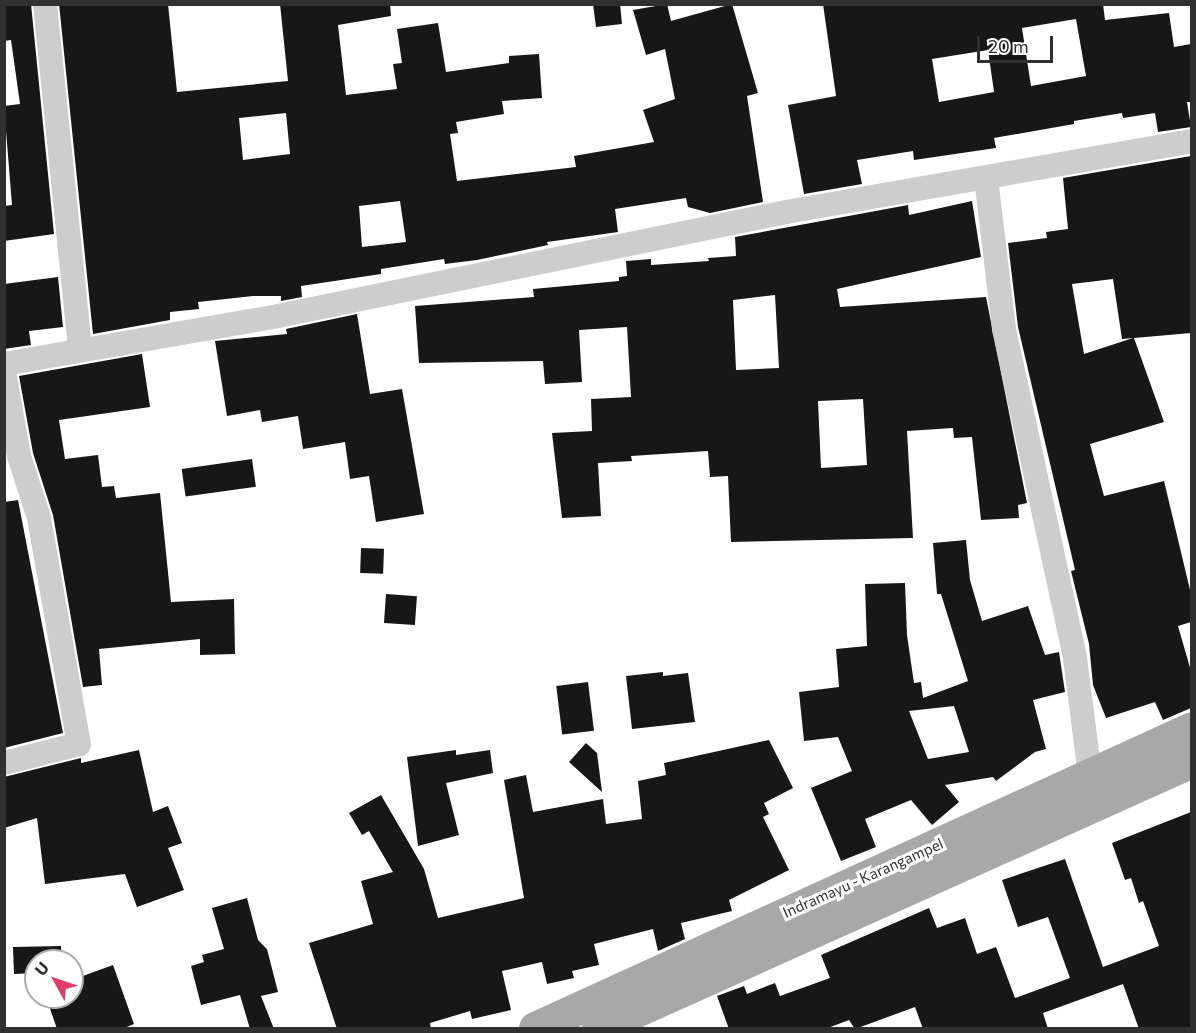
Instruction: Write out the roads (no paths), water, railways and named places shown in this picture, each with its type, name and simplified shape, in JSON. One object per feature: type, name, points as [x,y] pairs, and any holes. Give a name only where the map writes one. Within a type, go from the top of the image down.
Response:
[{"type":"main road","name":"Indramayu - Karangampel","points":[[598,1029],[1090,775],[1191,728]]},
{"type":"main road","name":"Indramayu - Karangampel","points":[[535,1029],[1191,761]]},
{"type":"street","points":[[45,4],[80,349]]},
{"type":"street","points":[[4,364],[279,316],[786,212],[1191,141]]},
{"type":"street","points":[[986,178],[1005,339],[1075,658],[1090,775]]},
{"type":"street","points":[[4,370],[19,456],[39,518],[79,744],[4,763]]}]
